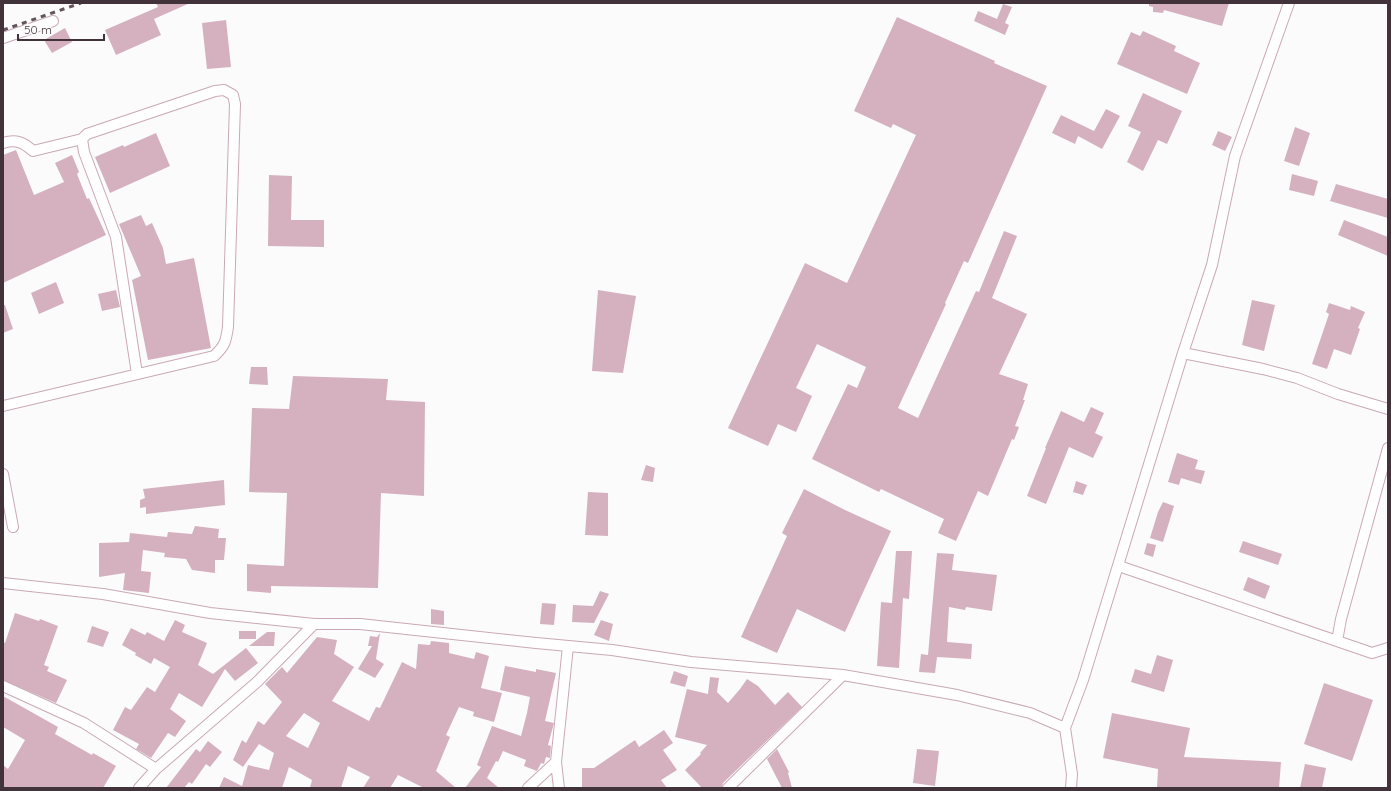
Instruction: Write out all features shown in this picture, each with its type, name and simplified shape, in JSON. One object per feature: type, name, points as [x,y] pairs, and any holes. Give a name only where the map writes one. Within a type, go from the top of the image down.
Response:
[{"type":"street","points":[[1071,788],[1072,774],[1065,728],[1084,680],[1183,353],[1212,265],[1235,156],[1289,3]]},
{"type":"street","points":[[3,38],[53,21]]},
{"type":"street","points":[[3,143],[11,141],[24,143],[33,151],[82,139],[87,134],[215,91],[224,90],[233,95],[235,104],[228,319],[226,341],[221,350],[214,356],[3,406]]},
{"type":"street","points":[[82,139],[84,152],[116,237],[137,374]]},
{"type":"street","points":[[1183,353],[1263,369],[1297,378],[1338,394],[1388,409]]},
{"type":"street","points":[[1337,641],[1341,619],[1388,448]]},
{"type":"street","points":[[3,474],[13,527]]},
{"type":"street","points":[[1119,566],[1372,653],[1388,648]]},
{"type":"street","points":[[3,583],[103,594],[210,613],[314,624],[360,624],[612,650],[691,662],[843,675],[957,695],[1030,713],[1065,728]]},
{"type":"street","points":[[141,787],[156,769],[257,682],[314,624]]},
{"type":"street","points":[[559,788],[556,762],[568,646]]},
{"type":"street","points":[[728,788],[843,675]]},
{"type":"street","points":[[3,686],[84,723],[156,769]]},
{"type":"street","points":[[528,788],[556,762]]},
{"type":"building","points":[[156,3],[190,3],[154,19],[161,35],[116,55],[105,30],[158,7]]},
{"type":"building","points":[[1149,3],[1229,3],[1222,26],[1164,10],[1163,13],[1153,12],[1153,7],[1149,6]]},
{"type":"building","points":[[1003,4],[1012,7],[1005,23],[1009,25],[1005,35],[974,21],[978,11],[997,19]]},
{"type":"building","points":[[897,17],[995,61],[994,63],[1047,86],[968,263],[964,261],[898,408],[918,418],[976,291],[979,292],[1004,231],[1017,236],[992,298],[1027,314],[999,374],[1028,384],[1023,400],[1025,400],[1015,426],[1019,427],[1014,440],[1012,439],[988,496],[978,491],[956,541],[938,533],[944,519],[881,489],[879,492],[812,459],[848,384],[857,388],[866,367],[817,344],[796,388],[812,396],[796,432],[778,424],[768,446],[728,428],[805,263],[847,283],[916,135],[893,124],[891,128],[854,111]]},
{"type":"building","points":[[226,20],[231,67],[207,69],[202,23]]},
{"type":"building","points":[[65,28],[72,42],[52,53],[44,40]]},
{"type":"building","points":[[1143,31],[1176,46],[1174,51],[1200,63],[1187,94],[1117,64],[1131,32],[1140,36]]},
{"type":"building","points":[[1143,93],[1182,111],[1167,144],[1158,140],[1143,171],[1127,162],[1141,132],[1128,126]]},
{"type":"building","points":[[1106,109],[1120,116],[1102,149],[1078,136],[1075,144],[1052,133],[1061,115],[1094,131]]},
{"type":"building","points":[[1295,127],[1310,133],[1299,166],[1284,161]]},
{"type":"building","points":[[1218,131],[1232,137],[1225,151],[1212,145]]},
{"type":"building","points":[[156,133],[170,166],[110,193],[95,157],[123,145],[124,147]]},
{"type":"building","points":[[16,150],[34,195],[64,182],[55,163],[72,155],[79,172],[77,174],[87,199],[89,198],[106,235],[3,283],[3,155]]},
{"type":"building","points":[[1292,174],[1318,181],[1314,196],[1289,190]]},
{"type":"building","points":[[269,175],[292,176],[291,220],[324,220],[324,247],[268,246]]},
{"type":"building","points":[[1336,184],[1388,199],[1388,218],[1330,201]]},
{"type":"building","points":[[141,215],[146,226],[152,223],[163,248],[166,264],[194,258],[211,348],[148,360],[132,280],[141,276],[119,224]]},
{"type":"building","points":[[1344,220],[1388,237],[1388,256],[1338,235]]},
{"type":"building","points":[[56,282],[64,303],[39,314],[31,293]]},
{"type":"building","points":[[116,290],[120,307],[102,311],[98,294]]},
{"type":"building","points":[[598,290],[636,296],[623,373],[592,371]]},
{"type":"building","points":[[1252,300],[1275,305],[1264,351],[1242,345]]},
{"type":"building","points":[[1329,303],[1350,310],[1351,306],[1365,312],[1358,328],[1360,329],[1351,355],[1334,349],[1327,369],[1312,364],[1329,314],[1326,312]]},
{"type":"building","points":[[3,305],[5,305],[13,329],[3,333]]},
{"type":"building","points":[[251,367],[267,367],[268,385],[249,384]]},
{"type":"building","points":[[293,376],[388,379],[386,400],[425,402],[424,496],[381,493],[378,588],[271,586],[271,593],[247,591],[247,564],[284,566],[287,493],[249,492],[252,408],[289,409]]},
{"type":"building","points":[[1091,407],[1104,413],[1095,433],[1103,437],[1093,458],[1069,447],[1046,504],[1027,496],[1061,411],[1084,422]]},
{"type":"building","points":[[1177,453],[1198,460],[1195,469],[1205,471],[1201,484],[1181,478],[1179,485],[1168,482]]},
{"type":"building","points":[[646,465],[655,468],[653,482],[641,480]]},
{"type":"building","points":[[224,480],[225,505],[146,514],[146,507],[140,508],[140,500],[145,498],[143,489]]},
{"type":"building","points":[[1076,481],[1087,485],[1083,495],[1073,492]]},
{"type":"building","points":[[804,489],[891,531],[845,632],[797,609],[777,653],[741,637],[787,536],[782,533]]},
{"type":"building","points":[[588,492],[608,493],[608,536],[585,535]]},
{"type":"building","points":[[1163,502],[1174,506],[1163,542],[1150,538],[1158,512]]},
{"type":"building","points":[[195,526],[219,529],[218,538],[226,538],[224,560],[215,560],[215,573],[192,570],[186,559],[164,557],[165,553],[143,550],[141,571],[151,572],[149,593],[123,590],[125,573],[99,577],[99,543],[129,542],[130,533],[167,537],[168,532],[192,534]]},
{"type":"building","points":[[1243,541],[1282,554],[1278,565],[1239,552]]},
{"type":"building","points":[[1147,543],[1156,545],[1153,557],[1144,554]]},
{"type":"building","points":[[896,551],[912,551],[909,599],[903,598],[899,668],[877,666],[881,602],[892,603]]},
{"type":"building","points":[[937,553],[954,554],[952,570],[997,575],[992,611],[966,607],[965,610],[949,607],[947,642],[972,644],[971,659],[937,657],[935,673],[919,672],[921,654],[928,655]]},
{"type":"building","points":[[1248,577],[1270,586],[1265,599],[1243,590]]},
{"type":"building","points":[[600,591],[609,594],[594,623],[572,622],[573,605],[593,606]]},
{"type":"building","points":[[542,603],[556,604],[554,625],[540,624]]},
{"type":"building","points":[[431,609],[444,611],[444,625],[431,624]]},
{"type":"building","points":[[15,613],[39,621],[40,619],[58,626],[44,665],[49,667],[47,671],[67,680],[56,703],[3,680],[3,642],[5,643]]},
{"type":"building","points":[[175,620],[185,625],[182,632],[207,643],[198,665],[213,674],[246,648],[258,663],[235,681],[225,669],[202,707],[179,693],[170,709],[186,721],[175,737],[168,733],[151,758],[136,749],[139,744],[113,730],[125,707],[131,710],[147,687],[155,692],[170,667],[154,658],[151,664],[135,655],[136,653],[122,645],[131,628],[145,635],[147,632],[164,641]]},
{"type":"building","points":[[601,620],[613,624],[609,641],[594,635]]},
{"type":"building","points":[[92,626],[109,632],[103,647],[87,642]]},
{"type":"building","points":[[239,631],[256,631],[256,639],[239,639]]},
{"type":"building","points":[[267,632],[275,632],[274,646],[249,646]]},
{"type":"building","points":[[380,633],[376,659],[384,664],[375,678],[358,669],[372,646],[368,646],[370,636],[377,637]]},
{"type":"building","points":[[317,637],[337,640],[334,654],[354,667],[332,701],[369,721],[376,707],[380,708],[402,662],[416,669],[418,644],[430,645],[431,641],[449,643],[449,653],[474,659],[476,652],[489,656],[481,688],[502,693],[494,722],[473,716],[474,712],[459,707],[446,735],[450,737],[436,771],[456,788],[424,788],[398,775],[390,788],[363,788],[370,777],[348,766],[341,788],[310,788],[312,780],[289,767],[282,788],[219,788],[224,777],[242,786],[248,765],[269,770],[274,753],[259,744],[243,767],[233,760],[242,740],[246,743],[258,721],[264,725],[282,702],[265,684],[282,667],[287,673]],"holes":[[[304,713],[320,723],[308,748],[286,736]]]},
{"type":"building","points":[[1157,655],[1173,660],[1164,692],[1131,682],[1135,669],[1151,674]]},
{"type":"building","points":[[505,666],[536,672],[536,669],[556,673],[545,721],[554,723],[548,745],[551,746],[550,758],[546,757],[544,764],[541,763],[537,771],[524,766],[526,760],[503,751],[498,762],[496,761],[487,778],[499,788],[465,788],[481,767],[477,765],[492,726],[521,736],[530,697],[500,690]]},
{"type":"building","points":[[674,671],[688,676],[685,687],[670,683]]},
{"type":"building","points":[[710,677],[719,678],[717,692],[728,703],[747,679],[758,686],[775,705],[788,692],[802,707],[723,783],[722,788],[702,788],[685,770],[701,754],[700,753],[707,745],[675,737],[687,689],[708,694]]},
{"type":"building","points":[[1324,683],[1373,700],[1352,761],[1304,744]]},
{"type":"building","points":[[3,696],[58,727],[55,734],[92,755],[93,753],[116,766],[103,788],[3,788],[3,765],[8,769],[25,740],[3,727]]},
{"type":"building","points":[[1112,713],[1190,728],[1184,757],[1281,762],[1279,788],[1157,788],[1158,769],[1103,758]]},
{"type":"building","points":[[664,730],[673,743],[663,750],[677,770],[661,780],[667,788],[582,788],[582,768],[594,768],[635,740],[639,747]]},
{"type":"building","points":[[208,741],[222,752],[210,767],[206,764],[192,784],[189,782],[184,788],[166,788],[196,749],[200,752]]},
{"type":"building","points":[[777,749],[789,772],[792,788],[782,788],[767,759]]},
{"type":"building","points":[[917,749],[939,751],[935,786],[913,783]]},
{"type":"building","points":[[1305,764],[1326,768],[1322,788],[1300,788]]},
{"type":"railway","points":[[3,30],[81,3]]}]
